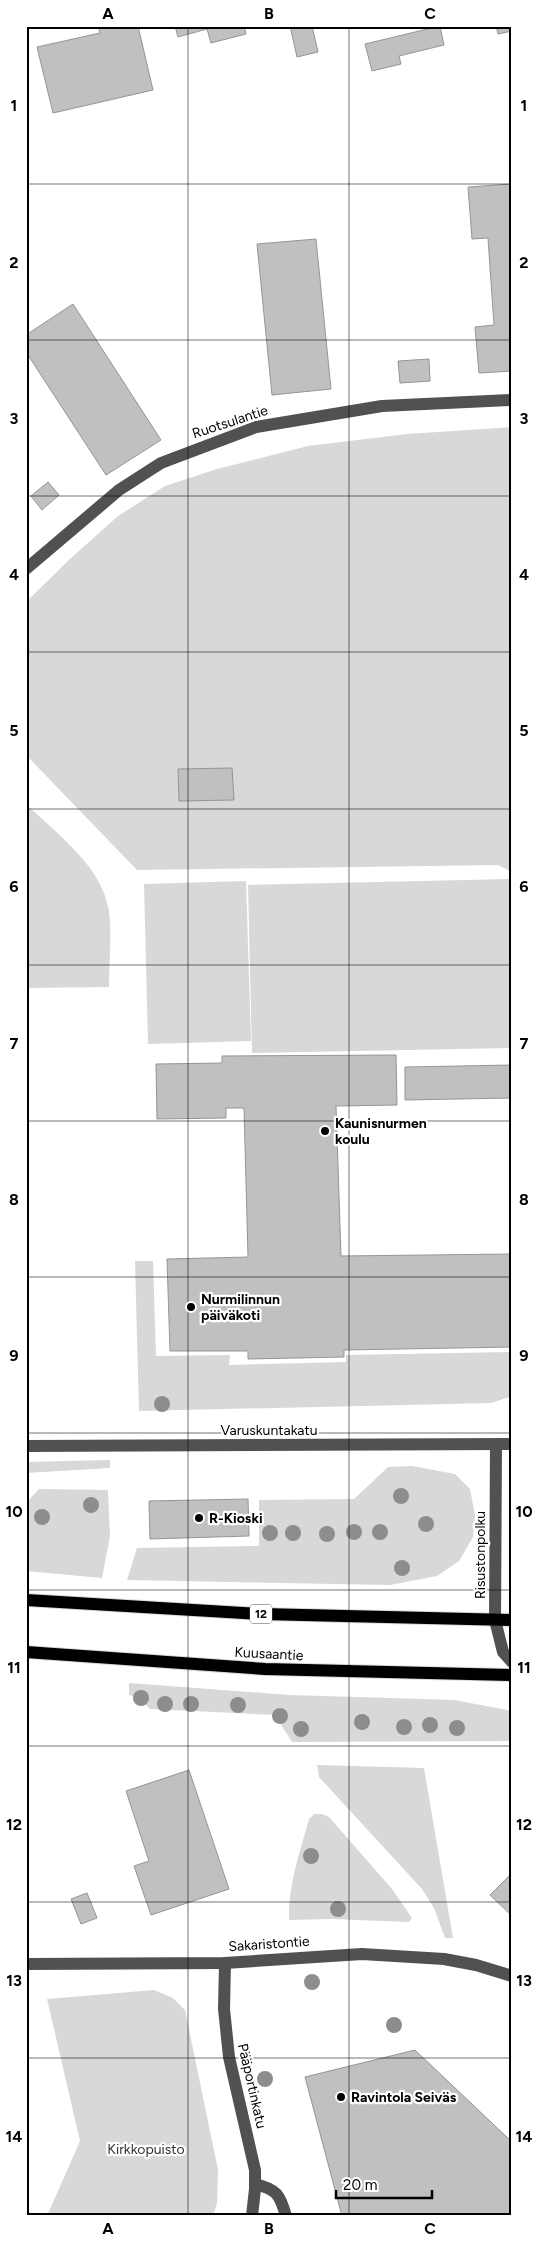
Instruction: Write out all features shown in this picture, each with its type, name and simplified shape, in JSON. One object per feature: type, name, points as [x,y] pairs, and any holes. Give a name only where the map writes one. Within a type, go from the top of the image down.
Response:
[{"type":"main road","name":"12","points":[[26,1600],[262,1614],[512,1620]]},
{"type":"main road","name":"Kuusaantie","points":[[26,1652],[266,1669],[512,1674]]},
{"type":"street","name":"Ruotsulantie","points":[[26,569],[119,490],[161,463],[256,426],[382,406],[512,400]]},
{"type":"street","name":"Risustonpolku","points":[[496,1444],[495,1620],[503,1652],[512,1662]]},
{"type":"street","name":"Varuskuntakatu","points":[[26,1446],[512,1444]]},
{"type":"street","name":"Sakaristontie","points":[[26,1964],[225,1962],[362,1954],[444,1959],[476,1965],[512,1976]]},
{"type":"street","name":"Pääportinkatu","points":[[225,1962],[224,2009],[229,2057],[252,2151],[255,2184],[252,2216]]},
{"type":"street","points":[[255,2184],[271,2187],[279,2196],[286,2216]]},
{"type":"green space","points":[[512,427],[512,872],[498,865],[137,870],[26,755],[26,602],[118,516],[165,486],[217,469],[308,446],[407,434]]},
{"type":"green space","points":[[26,804],[64,839],[88,865],[105,895],[110,920],[109,987],[26,988]]},
{"type":"green space","points":[[512,879],[512,1048],[252,1053],[248,885]]},
{"type":"green space","points":[[246,881],[251,1041],[148,1044],[144,884]]},
{"type":"green space","points":[[135,1261],[153,1261],[156,1356],[230,1355],[229,1365],[346,1362],[346,1355],[512,1352],[512,1396],[491,1403],[139,1411]]},
{"type":"green space","points":[[110,1460],[110,1468],[26,1473],[26,1462]]},
{"type":"green space","points":[[412,1466],[455,1474],[470,1489],[475,1515],[473,1537],[459,1561],[437,1576],[390,1585],[127,1580],[137,1548],[259,1546],[259,1500],[354,1499],[388,1467]]},
{"type":"green space","points":[[39,1489],[108,1490],[110,1536],[102,1578],[26,1571],[26,1503]]},
{"type":"green space","points":[[129,1683],[290,1695],[454,1700],[512,1711],[512,1741],[292,1742],[275,1715],[150,1709],[137,1697],[129,1695]]},
{"type":"green space","points":[[317,1765],[424,1768],[453,1938],[445,1938],[434,1908],[422,1889],[319,1777]]},
{"type":"green space","points":[[314,1814],[322,1814],[329,1817],[392,1889],[412,1918],[409,1922],[332,1919],[289,1920],[290,1894],[295,1869],[309,1819]]},
{"type":"green space","name":"Kirkkopuisto","points":[[154,1990],[173,1998],[185,2010],[218,2170],[217,2203],[213,2216],[47,2216],[80,2141],[47,1999]]},
{"type":"building","points":[[98,26],[138,26],[153,90],[53,113],[37,47],[100,33]]},
{"type":"building","points":[[175,26],[244,26],[246,34],[211,43],[207,29],[178,37]]},
{"type":"building","points":[[290,26],[312,26],[318,52],[297,57]]},
{"type":"building","points":[[440,26],[444,45],[399,56],[401,64],[372,71],[365,44]]},
{"type":"building","points":[[496,26],[512,26],[512,31],[498,34]]},
{"type":"building","points":[[512,184],[512,371],[479,373],[475,327],[494,325],[488,238],[472,239],[468,187]]},
{"type":"building","points":[[316,239],[331,389],[272,395],[257,244]]},
{"type":"building","points":[[73,304],[161,440],[106,475],[26,352],[26,335]]},
{"type":"building","points":[[429,359],[430,381],[400,383],[398,361]]},
{"type":"building","points":[[48,482],[59,495],[42,510],[31,496]]},
{"type":"building","points":[[232,768],[234,800],[179,801],[178,769]]},
{"type":"building","points":[[396,1055],[397,1105],[336,1106],[341,1256],[512,1254],[512,1347],[344,1350],[344,1357],[248,1359],[248,1351],[170,1351],[167,1259],[248,1257],[244,1108],[226,1108],[226,1118],[157,1119],[156,1064],[222,1063],[222,1056]]},
{"type":"building","points":[[512,1065],[512,1098],[405,1100],[405,1067]]},
{"type":"building","points":[[510,1200],[512,1200],[512,1239]]},
{"type":"building","name":"R-Kioski","points":[[248,1499],[249,1536],[150,1539],[149,1501]]},
{"type":"building","points":[[189,1770],[229,1889],[151,1915],[134,1866],[149,1861],[126,1791]]},
{"type":"building","points":[[512,1873],[512,1916],[490,1895]]},
{"type":"building","points":[[87,1893],[97,1918],[81,1924],[71,1899]]},
{"type":"building","points":[[415,2050],[512,2142],[512,2216],[342,2216],[305,2077]]},
{"type":"place","name":"Kaunisnurmen koulu","points":[[325,1131]]},
{"type":"place","name":"Nurmilinnun päiväkoti","points":[[191,1307]]},
{"type":"place","name":"R-Kioski","points":[[199,1518]]},
{"type":"place","name":"Ravintola Seiväs","points":[[341,2097]]}]
